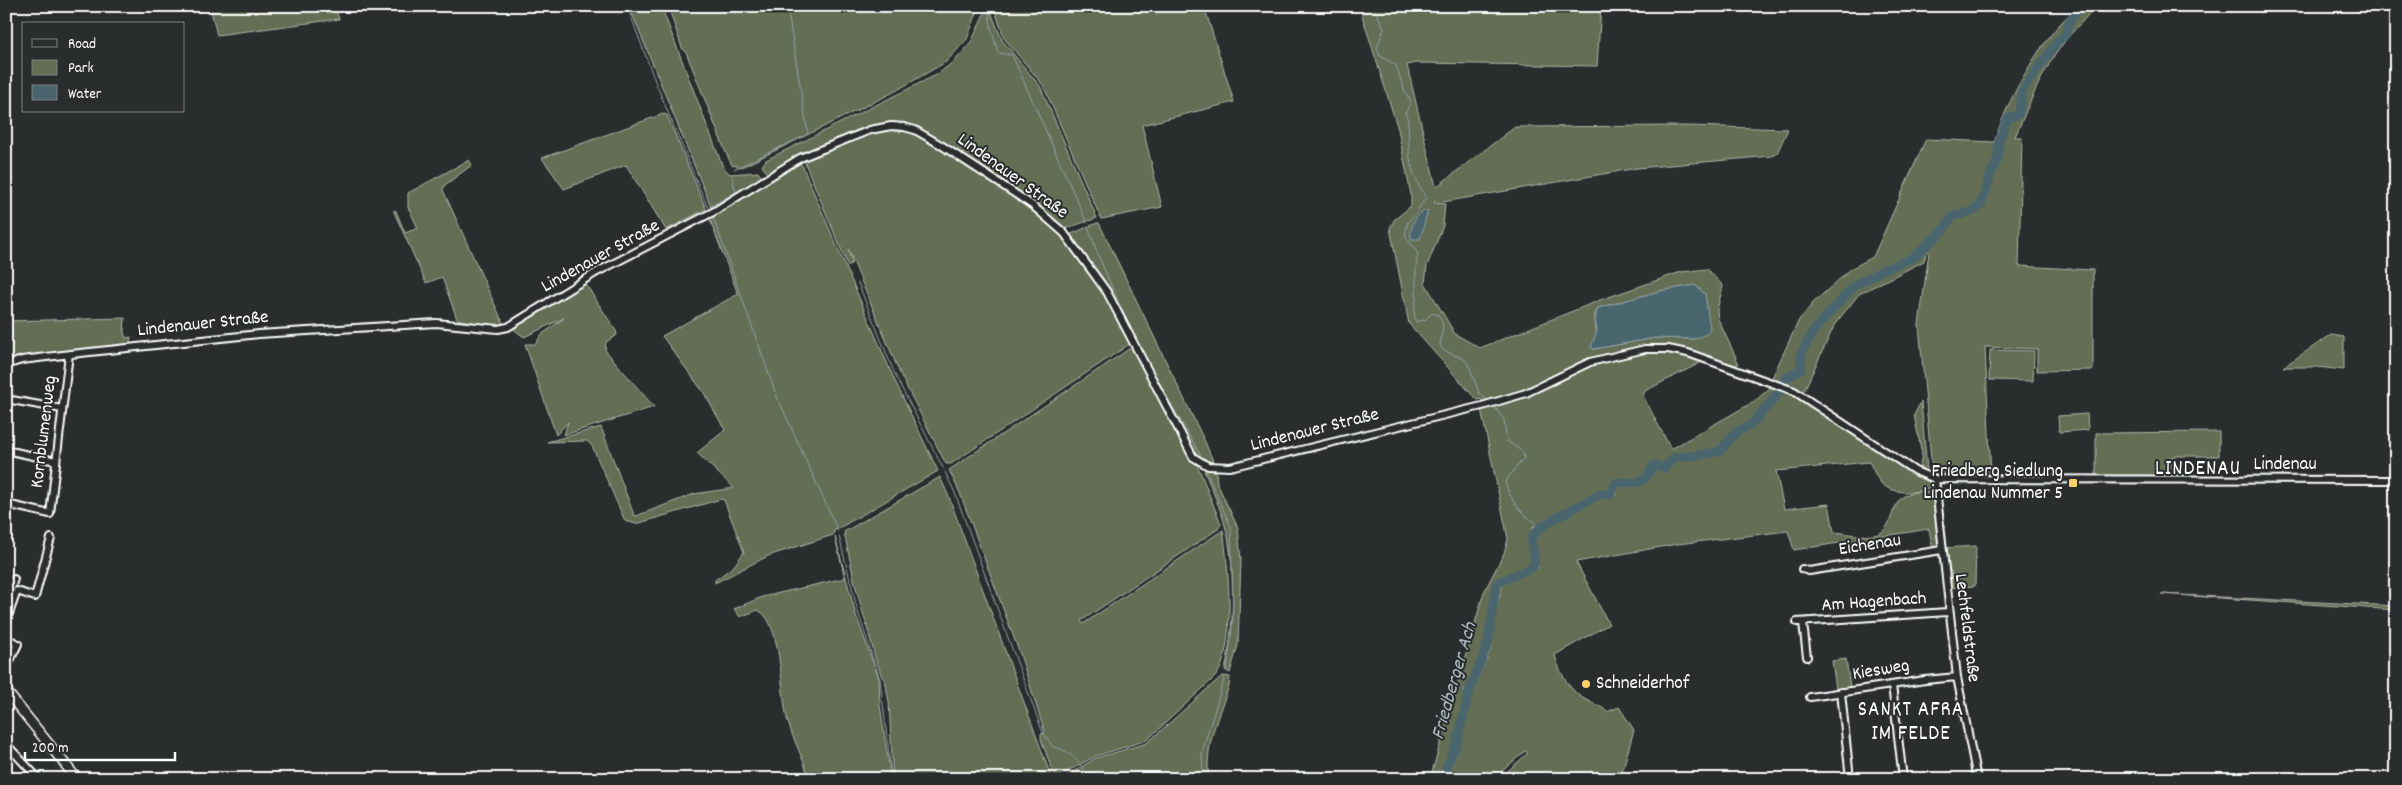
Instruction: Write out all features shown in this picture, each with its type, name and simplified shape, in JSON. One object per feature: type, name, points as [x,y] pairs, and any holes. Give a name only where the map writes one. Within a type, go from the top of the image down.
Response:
[{"type":"main road","points":[[6,690],[77,779]]},
{"type":"street","name":"Lindenauer Straße","points":[[6,365],[22,360],[69,354],[258,334],[436,323],[498,329],[508,327],[524,319],[597,272],[713,212],[800,158],[862,132],[891,126],[915,130],[941,145],[1032,205],[1064,233],[1107,292],[1193,457],[1203,464],[1217,468],[1230,466],[1482,406],[1526,393],[1590,362],[1645,349],[1668,349],[1688,353],[1794,391],[1914,471],[1935,479]]},
{"type":"street","name":"Kornblumenweg","points":[[6,504],[50,514],[69,354]]},
{"type":"street","points":[[6,399],[62,409]]},
{"type":"street","points":[[6,450],[56,460]]},
{"type":"street","name":"Lindenau","points":[[1935,479],[2396,480]]},
{"type":"street","name":"Lechfeldstraße","points":[[1935,479],[1948,612],[1957,677],[1977,779]]},
{"type":"street","points":[[6,622],[17,591],[35,597],[51,538]]},
{"type":"street","name":"Eichenau","points":[[1802,570],[1809,571],[1942,550]]},
{"type":"street","points":[[6,604],[14,579]]},
{"type":"street","name":"Am Hagenbach","points":[[1807,657],[1800,623],[1948,612]]},
{"type":"street","points":[[6,638],[18,644],[6,669]]},
{"type":"street","name":"Kiesweg","points":[[1810,697],[1957,677]]},
{"type":"street","points":[[1892,685],[1903,779]]},
{"type":"street","points":[[1841,692],[1850,779]]},
{"type":"street","points":[[6,744],[40,779]]},
{"type":"street","points":[[105,779],[110,779]]},
{"type":"green space","points":[[335,6],[339,19],[217,35],[210,7]]},
{"type":"green space","points":[[629,6],[661,6],[723,167],[730,174],[758,172],[761,176],[760,180],[712,209]]},
{"type":"green space","points":[[668,6],[978,6],[978,10],[967,39],[946,62],[892,93],[742,167],[732,165],[726,153],[686,52],[682,48]]},
{"type":"green space","points":[[995,6],[1204,6],[1234,102],[1142,125],[1162,207],[1101,219],[1043,85],[1004,38]]},
{"type":"green space","points":[[1359,6],[1601,6],[1597,66],[1417,63],[1407,65],[1436,187],[1515,127],[1689,126],[1788,129],[1777,153],[1772,156],[1637,168],[1443,202],[1435,201],[1434,203],[1445,204],[1443,226],[1427,266],[1425,283],[1455,334],[1480,348],[1603,299],[1681,272],[1707,269],[1723,286],[1717,310],[1718,319],[1739,364],[1725,363],[1674,347],[1648,348],[1612,356],[1512,395],[1484,403],[1480,399],[1477,400],[1409,324],[1390,228],[1394,220],[1411,206],[1411,195],[1398,129]],"holes":[[[1695,285],[1705,294],[1709,328],[1694,339],[1655,338],[1594,349],[1591,347],[1596,334],[1595,316],[1598,308],[1660,291]]]},
{"type":"green space","points":[[2079,6],[2099,6],[2070,35],[2050,62],[2015,137],[2022,137],[2019,266],[2093,270],[2093,370],[2037,371],[2037,349],[1985,347],[1991,477],[1937,477],[1932,470],[1919,325],[1929,252],[1927,250],[1924,261],[1859,294],[1835,324],[1803,393],[1771,380],[1799,320],[1814,302],[1852,268],[1873,257],[1926,139],[1994,142],[2008,106],[2028,68],[2052,33]],"holes":[[[1921,246],[1927,250],[1924,249],[1913,261],[1907,261],[1895,269],[1886,271],[1861,286],[1854,288],[1827,321],[1823,319],[1838,299],[1857,282],[1904,259]]]},
{"type":"green space","points":[[990,9],[1002,40],[1040,86],[1097,218],[1064,229],[1004,182],[1004,179],[998,179],[916,128],[869,128],[799,156],[770,173],[767,173],[762,166],[766,160],[936,75],[964,51],[973,39],[983,16]]},
{"type":"green space","points":[[663,114],[667,115],[706,209],[666,230],[626,165],[564,189],[542,158]]},
{"type":"green space","points":[[887,130],[906,130],[931,142],[1001,187],[1061,234],[1104,292],[1131,343],[951,464],[946,464],[901,376],[848,249],[852,263],[848,266],[805,163],[805,159],[846,141]]},
{"type":"green space","points":[[469,160],[472,165],[445,185],[443,190],[504,325],[490,326],[457,319],[442,277],[426,283],[394,212],[394,210],[396,211],[405,233],[418,228],[408,207],[408,193]]},
{"type":"green space","points":[[798,162],[802,165],[894,379],[938,471],[834,531],[833,535],[768,556],[715,583],[715,580],[734,566],[744,552],[724,500],[721,499],[636,524],[625,521],[592,446],[587,441],[547,442],[601,427],[636,516],[694,494],[734,488],[697,453],[725,430],[704,393],[662,336],[738,294],[709,217]]},
{"type":"green space","points":[[1099,223],[1205,442],[1213,461],[1210,464],[1192,451],[1109,292],[1069,235]]},
{"type":"green space","points":[[585,283],[616,331],[617,335],[606,342],[605,350],[654,407],[564,435],[568,422],[556,435],[525,344],[536,344],[541,335],[564,318],[524,337],[511,327],[527,320]]},
{"type":"green space","points":[[125,318],[124,333],[126,338],[131,337],[129,346],[15,360],[6,359],[6,321]]},
{"type":"green space","points":[[2331,335],[2344,337],[2344,370],[2317,367],[2283,367]]},
{"type":"green space","points":[[1132,347],[1187,452],[1197,464],[1221,524],[1218,529],[1081,621],[1083,624],[1223,530],[1229,606],[1229,628],[1226,648],[1222,665],[1215,677],[1147,740],[1096,756],[1055,778],[1041,739],[1041,734],[1045,733],[1020,654],[960,493],[949,470]]},
{"type":"green space","points":[[1990,350],[2034,351],[2033,381],[1989,380]]},
{"type":"green space","points":[[1649,351],[1687,354],[1704,361],[1645,391],[1643,396],[1671,449],[1755,401],[1773,385],[1793,392],[1927,480],[1931,486],[1913,492],[1898,491],[1885,487],[1879,481],[1869,462],[1776,471],[1784,509],[1829,504],[1834,532],[1873,535],[1884,530],[1898,501],[1914,492],[1928,492],[1933,498],[1939,546],[1933,550],[1929,529],[1794,550],[1788,531],[1678,544],[1576,562],[1609,624],[1555,655],[1562,675],[1575,692],[1607,712],[1619,707],[1634,730],[1620,779],[1499,779],[1528,753],[1525,751],[1493,779],[1446,779],[1457,753],[1473,690],[1491,649],[1496,609],[1503,583],[1538,568],[1535,541],[1543,527],[1600,497],[1615,496],[1619,485],[1644,483],[1653,471],[1659,467],[1668,469],[1676,459],[1719,453],[1724,451],[1723,447],[1686,457],[1674,455],[1665,464],[1651,466],[1639,480],[1617,481],[1609,493],[1601,494],[1566,510],[1548,520],[1537,530],[1533,526],[1530,539],[1533,557],[1532,565],[1498,580],[1494,586],[1485,650],[1474,676],[1465,689],[1464,705],[1455,743],[1445,763],[1443,779],[1430,779],[1484,592],[1504,553],[1508,539],[1481,409],[1525,397],[1529,399],[1530,394],[1557,384],[1583,367],[1604,360]]},
{"type":"green space","points":[[1921,402],[1927,470],[1924,467],[1921,472],[1919,471],[1922,454],[1914,415]]},
{"type":"green space","points":[[2087,414],[2088,430],[2059,432],[2058,416]]},
{"type":"green space","points":[[2219,432],[2219,456],[2172,456],[2170,478],[2096,478],[2096,433]]},
{"type":"green space","points":[[1207,469],[1216,471],[1217,483],[1238,528],[1241,560],[1238,645],[1230,673],[1225,670],[1232,619],[1231,562],[1224,522],[1204,471]]},
{"type":"green space","points":[[940,477],[1052,779],[893,779],[889,702],[885,680],[882,677],[876,660],[855,584],[844,532]]},
{"type":"green space","points":[[835,537],[856,615],[879,679],[880,705],[891,779],[793,779],[808,775],[785,710],[779,661],[772,629],[766,617],[758,610],[740,617],[734,609],[762,597],[845,578]]},
{"type":"green space","points":[[1976,546],[1975,586],[1949,588],[1948,582],[1952,581],[1951,571],[1948,571],[1945,548]]},
{"type":"green space","points":[[2161,594],[2396,606],[2396,610]]},
{"type":"green space","points":[[1846,659],[1850,687],[1836,689],[1832,661]]},
{"type":"green space","points":[[1222,676],[1230,677],[1229,686],[1210,743],[1209,779],[1061,779],[1096,758],[1147,743]]},
{"type":"water","points":[[1428,210],[1420,239],[1411,239],[1414,221],[1420,214]]},
{"type":"water","points":[[1695,285],[1705,294],[1710,328],[1707,334],[1694,339],[1655,338],[1594,349],[1591,347],[1597,331],[1595,319],[1598,308],[1660,291]]},
{"type":"waterway","points":[[627,6],[655,81],[708,208]]},
{"type":"waterway","points":[[734,169],[808,134],[787,6]]},
{"type":"waterway","name":"Friedberger Ach","points":[[1373,6],[1384,28],[1377,48],[1380,56],[1396,65],[1405,92],[1411,101],[1405,114],[1408,119],[1410,160],[1415,178],[1426,197],[1408,222],[1405,235],[1418,254],[1414,310],[1416,322],[1425,320],[1432,313],[1439,315],[1443,325],[1440,345],[1443,350],[1464,359],[1469,365],[1479,393],[1488,401]]},
{"type":"waterway","points":[[1783,384],[1785,379],[1801,369],[1801,354],[1814,330],[1855,285],[1885,269],[1913,258],[1943,230],[1952,217],[1973,211],[1981,204],[1998,159],[1999,140],[2008,118],[2019,114],[2022,91],[2058,41],[2066,34],[2072,17],[2086,6]]},
{"type":"waterway","points":[[989,10],[991,27],[998,53],[1012,55],[1087,223]]},
{"type":"waterway","points":[[709,207],[736,192],[732,177]]},
{"type":"waterway","points":[[713,217],[776,394],[838,531]]},
{"type":"waterway","points":[[1088,227],[1111,286],[1139,344],[1201,456]]},
{"type":"waterway","points":[[858,283],[896,377],[943,468]]},
{"type":"waterway","points":[[1446,779],[1447,766],[1457,743],[1470,688],[1488,644],[1496,586],[1501,581],[1533,567],[1532,540],[1537,531],[1544,525],[1600,494],[1610,495],[1617,482],[1639,482],[1647,476],[1655,465],[1664,468],[1675,457],[1720,451],[1737,431],[1750,426],[1782,389]]},
{"type":"waterway","name":"Friedberger Ach","points":[[1494,406],[1504,420],[1507,441],[1523,452],[1524,458],[1505,482],[1516,505],[1535,522],[1533,535]]},
{"type":"waterway","points":[[1206,471],[1231,527],[1233,619],[1227,670]]},
{"type":"waterway","points":[[945,472],[955,493],[1043,733],[1053,747],[1070,754],[1091,779]]},
{"type":"waterway","points":[[839,536],[858,612],[880,679],[892,779]]},
{"type":"waterway","points":[[1203,779],[1202,752],[1225,676]]},
{"type":"place","name":"Friedberg Siedlung Lindenau Nummer 5","points":[[2073,483]]},
{"type":"place","name":"Schneiderhof","points":[[1586,684]]},
{"type":"district","name":"LINDENAU","points":[[2198,470]]},
{"type":"district","name":"SANKT AFRA IM FELDE","points":[[1911,723]]}]
